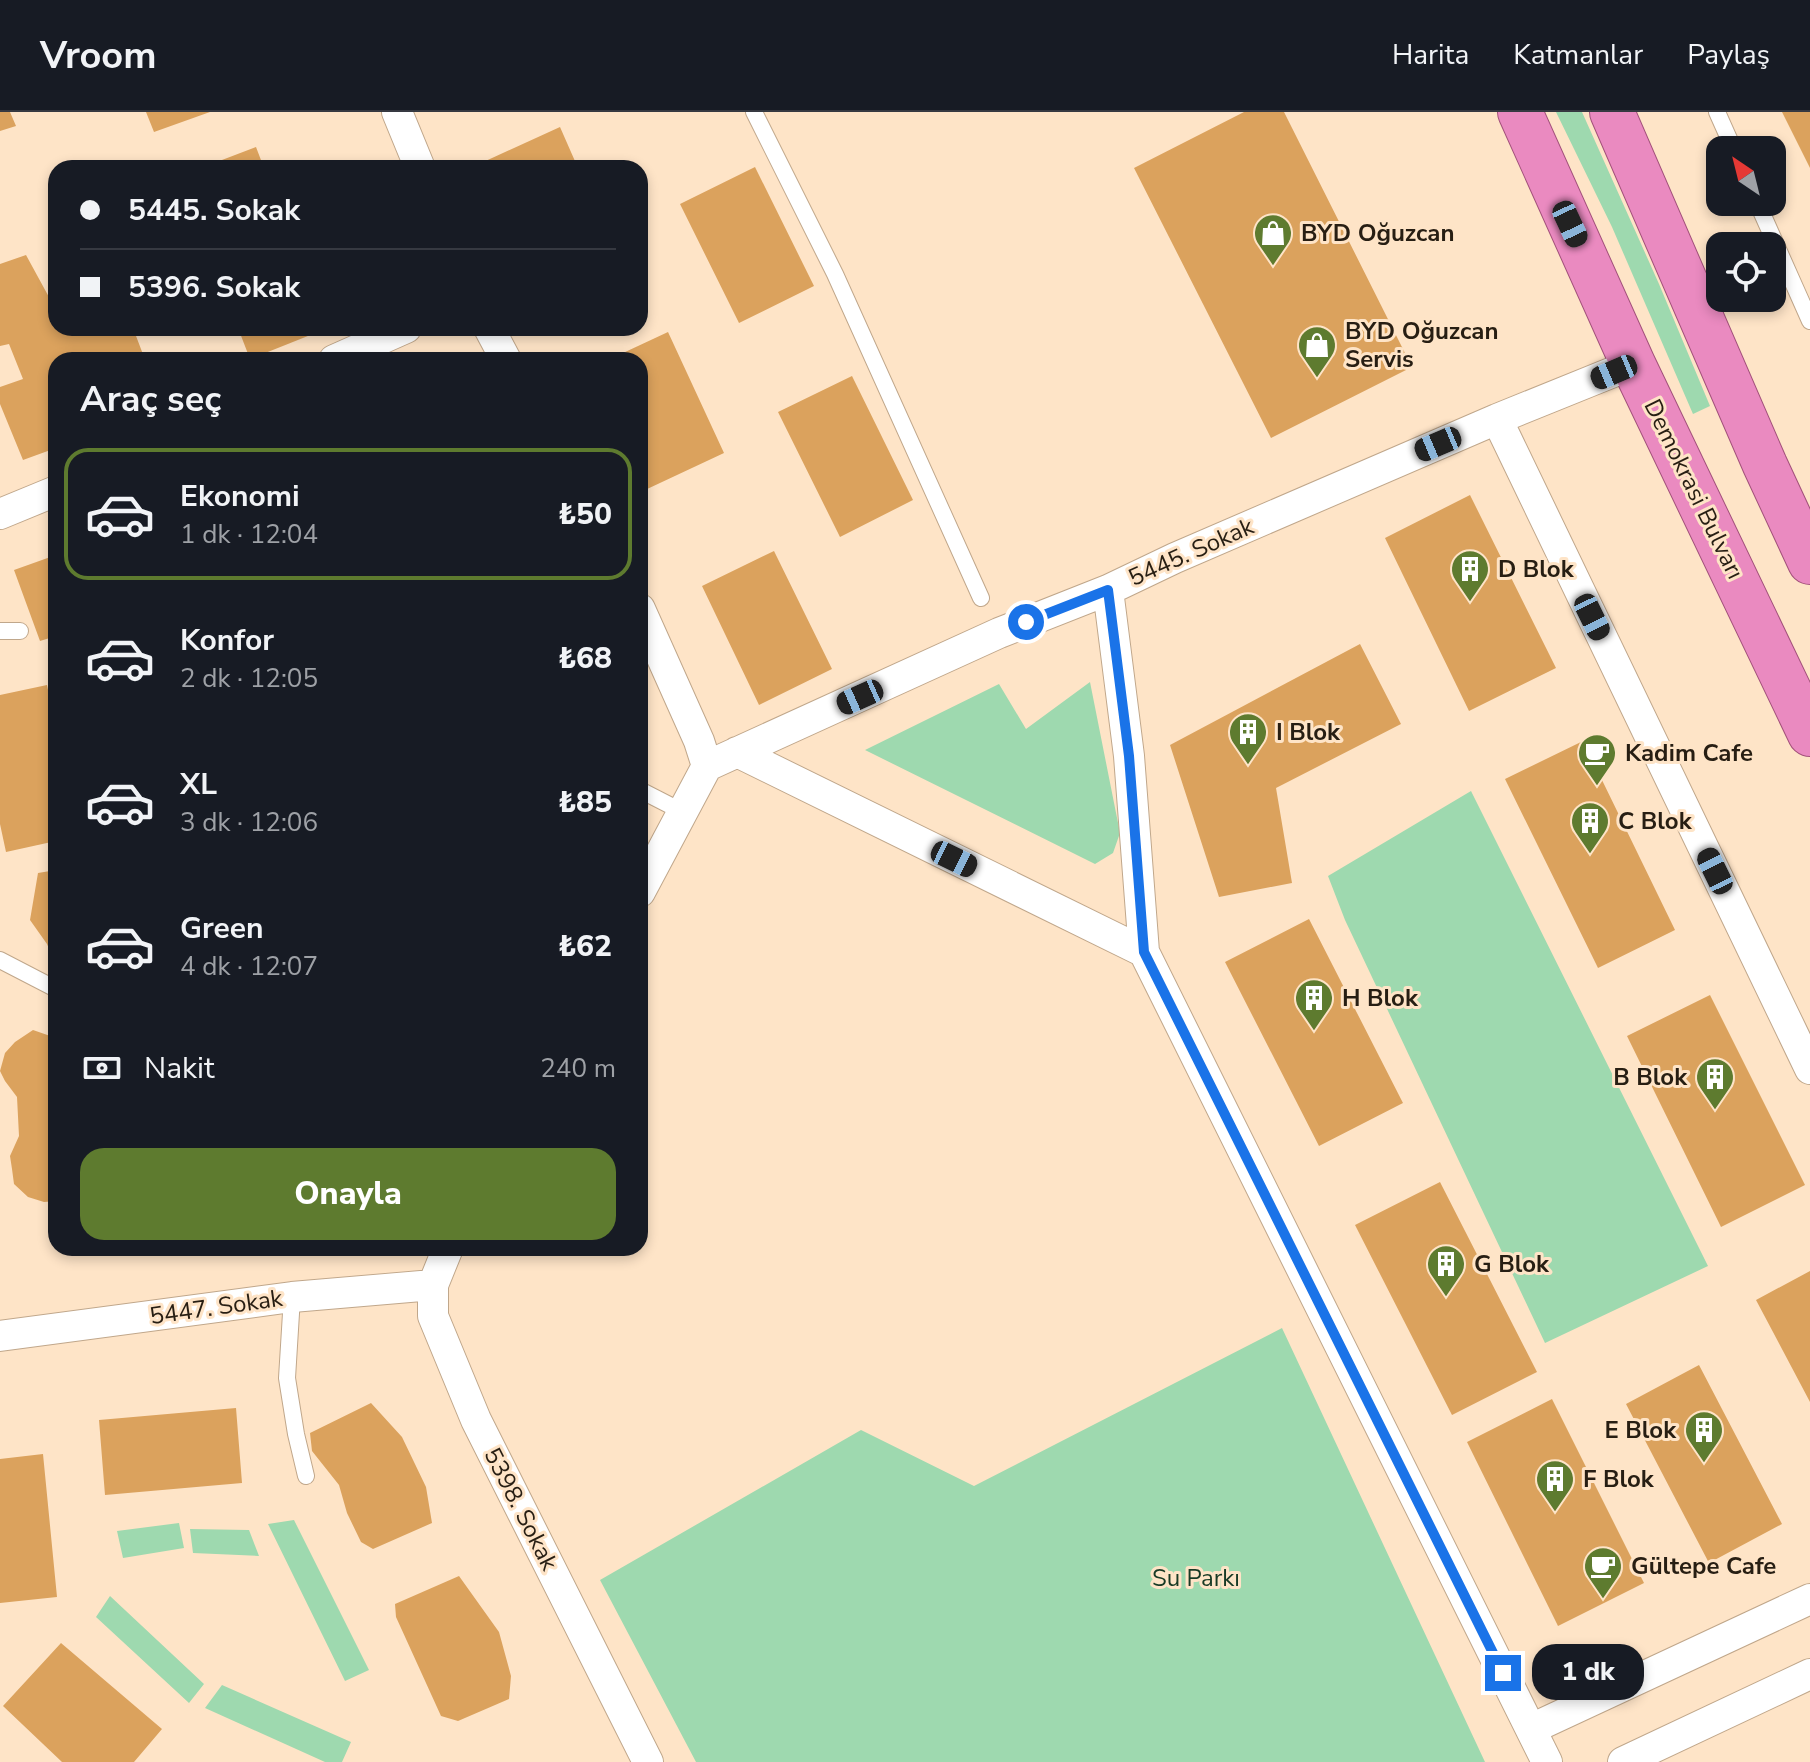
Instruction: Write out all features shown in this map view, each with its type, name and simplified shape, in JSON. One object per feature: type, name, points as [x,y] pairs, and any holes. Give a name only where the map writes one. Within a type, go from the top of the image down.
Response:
[{"type":"highway","name":"Demokrasi Bulvarı","points":[[1520,112],[1633,364],[1810,734]]},
{"type":"highway","points":[[1612,112],[1810,562]]},
{"type":"street","points":[[397,112],[417,160]]},
{"type":"street","points":[[352,352],[388,336]]},
{"type":"street","name":"5445. Sokak","points":[[707,766],[999,633],[1108,590],[1497,419],[1633,364]]},
{"type":"street","points":[[1497,419],[1810,1069]]},
{"type":"street","points":[[0,514],[48,494]]},
{"type":"street","points":[[1108,590],[1129,756],[1144,952],[1547,1762]]},
{"type":"street","points":[[648,627],[707,766],[648,877]]},
{"type":"street","points":[[737,752],[1144,952]]},
{"type":"street","name":"5398. Sokak","points":[[445,1256],[433,1285],[433,1316],[476,1420],[648,1762]]},
{"type":"street","name":"5447. Sokak","points":[[0,1336],[292,1297],[433,1285]]},
{"type":"street","points":[[1531,1729],[1810,1599]]},
{"type":"street","points":[[1623,1762],[1810,1674]]},
{"type":"lane","points":[[754,112],[835,274],[981,598]]},
{"type":"lane","points":[[1717,112],[1728,136]]},
{"type":"lane","points":[[1763,216],[1810,321]]},
{"type":"lane","points":[[0,631],[20,631]]},
{"type":"lane","points":[[648,794],[683,812]]},
{"type":"lane","points":[[0,960],[48,985]]},
{"type":"lane","points":[[292,1297],[287,1378],[306,1476]]},
{"type":"green space","points":[[1556,112],[1582,112],[1710,406],[1693,414],[1612,227]]},
{"type":"green space","points":[[1090,682],[1120,833],[1113,853],[1095,864],[865,750],[999,684],[1026,729]]},
{"type":"green space","points":[[1471,791],[1708,1266],[1545,1343],[1345,920],[1328,876]]},
{"type":"green space","name":"Su Parkı","points":[[1282,1328],[1485,1762],[696,1762],[600,1580],[861,1430],[974,1486]]},
{"type":"green space","points":[[294,1520],[369,1670],[345,1681],[268,1524]]},
{"type":"green space","points":[[179,1523],[184,1548],[123,1558],[117,1531]]},
{"type":"green space","points":[[190,1529],[249,1530],[259,1556],[193,1553]]},
{"type":"green space","points":[[110,1596],[204,1684],[189,1703],[96,1617]]},
{"type":"green space","points":[[222,1685],[351,1742],[342,1762],[325,1762],[205,1708]]},
{"type":"building","points":[[0,112],[10,112],[16,126],[0,131]]},
{"type":"building","points":[[146,112],[210,112],[154,132]]},
{"type":"building","name":"BYD Oğuzcan","points":[[1244,112],[1284,112],[1412,367],[1271,438],[1134,168]]},
{"type":"building","points":[[1782,112],[1810,112],[1810,168]]},
{"type":"building","points":[[560,127],[574,160],[488,160]]},
{"type":"building","points":[[256,147],[261,160],[222,160]]},
{"type":"building","points":[[755,167],[814,286],[739,323],[680,204]]},
{"type":"building","points":[[26,255],[48,295],[48,336],[136,336],[142,352],[48,352],[48,451],[23,460],[0,404],[0,387],[23,379],[9,344],[0,346],[0,264]]},
{"type":"building","points":[[668,332],[724,453],[648,489],[648,352],[625,352]]},
{"type":"building","points":[[241,336],[308,336],[268,352],[247,352]]},
{"type":"building","points":[[852,376],[913,500],[840,537],[778,412]]},
{"type":"building","name":"D Blok","points":[[1470,495],[1556,668],[1469,711],[1385,538]]},
{"type":"building","points":[[774,551],[832,669],[759,705],[702,586]]},
{"type":"building","points":[[48,558],[48,638],[40,641],[14,570]]},
{"type":"building","name":"I Blok","points":[[1360,644],[1401,724],[1276,788],[1292,883],[1219,897],[1170,745]]},
{"type":"building","points":[[47,685],[48,690],[48,843],[6,852],[0,824],[0,695]]},
{"type":"building","name":"C Blok","points":[[1583,741],[1675,930],[1598,968],[1505,779]]},
{"type":"building","points":[[48,871],[48,946],[30,920],[38,873]]},
{"type":"building","name":"H Blok","points":[[1309,919],[1403,1103],[1319,1146],[1225,962]]},
{"type":"building","name":"B Blok","points":[[1710,995],[1805,1185],[1721,1227],[1627,1036]]},
{"type":"building","points":[[33,1030],[48,1035],[48,1202],[28,1197],[14,1184],[10,1156],[19,1136],[17,1097],[0,1071],[5,1053]]},
{"type":"building","name":"G Blok","points":[[1440,1182],[1537,1372],[1452,1415],[1355,1225]]},
{"type":"building","points":[[1810,1271],[1810,1402],[1756,1300]]},
{"type":"building","name":"E Blok","points":[[1699,1365],[1782,1524],[1709,1563],[1626,1404]]},
{"type":"building","name":"F Blok","points":[[1552,1399],[1644,1583],[1558,1626],[1467,1442]]},
{"type":"building","points":[[371,1403],[402,1437],[426,1487],[432,1523],[373,1549],[361,1542],[347,1513],[339,1485],[312,1451],[310,1433]]},
{"type":"building","points":[[236,1408],[242,1483],[105,1495],[99,1420]]},
{"type":"building","points":[[43,1454],[57,1597],[0,1603],[0,1459]]},
{"type":"building","points":[[459,1576],[499,1632],[511,1676],[509,1699],[458,1721],[441,1716],[396,1617],[395,1604]]},
{"type":"building","points":[[61,1643],[162,1729],[134,1762],[62,1762],[3,1706]]},
{"type":"place","name":"BYD Oğuzcan","points":[[1273,267]]},
{"type":"place","name":"BYD Oğuzcan Servis","points":[[1317,379]]},
{"type":"place","name":"D Blok","points":[[1470,603]]},
{"type":"place","name":"I Blok","points":[[1248,766]]},
{"type":"place","name":"Kadim Cafe","points":[[1597,787]]},
{"type":"place","name":"C Blok","points":[[1590,855]]},
{"type":"place","name":"H Blok","points":[[1314,1032]]},
{"type":"place","name":"B Blok","points":[[1715,1111]]},
{"type":"place","name":"G Blok","points":[[1446,1298]]},
{"type":"place","name":"E Blok","points":[[1704,1464]]},
{"type":"place","name":"F Blok","points":[[1555,1513]]},
{"type":"place","name":"Gültepe Cafe","points":[[1603,1600]]},
{"type":"route","points":[[1026,622],[1108,590],[1129,756],[1144,952],[1503,1673]]}]
